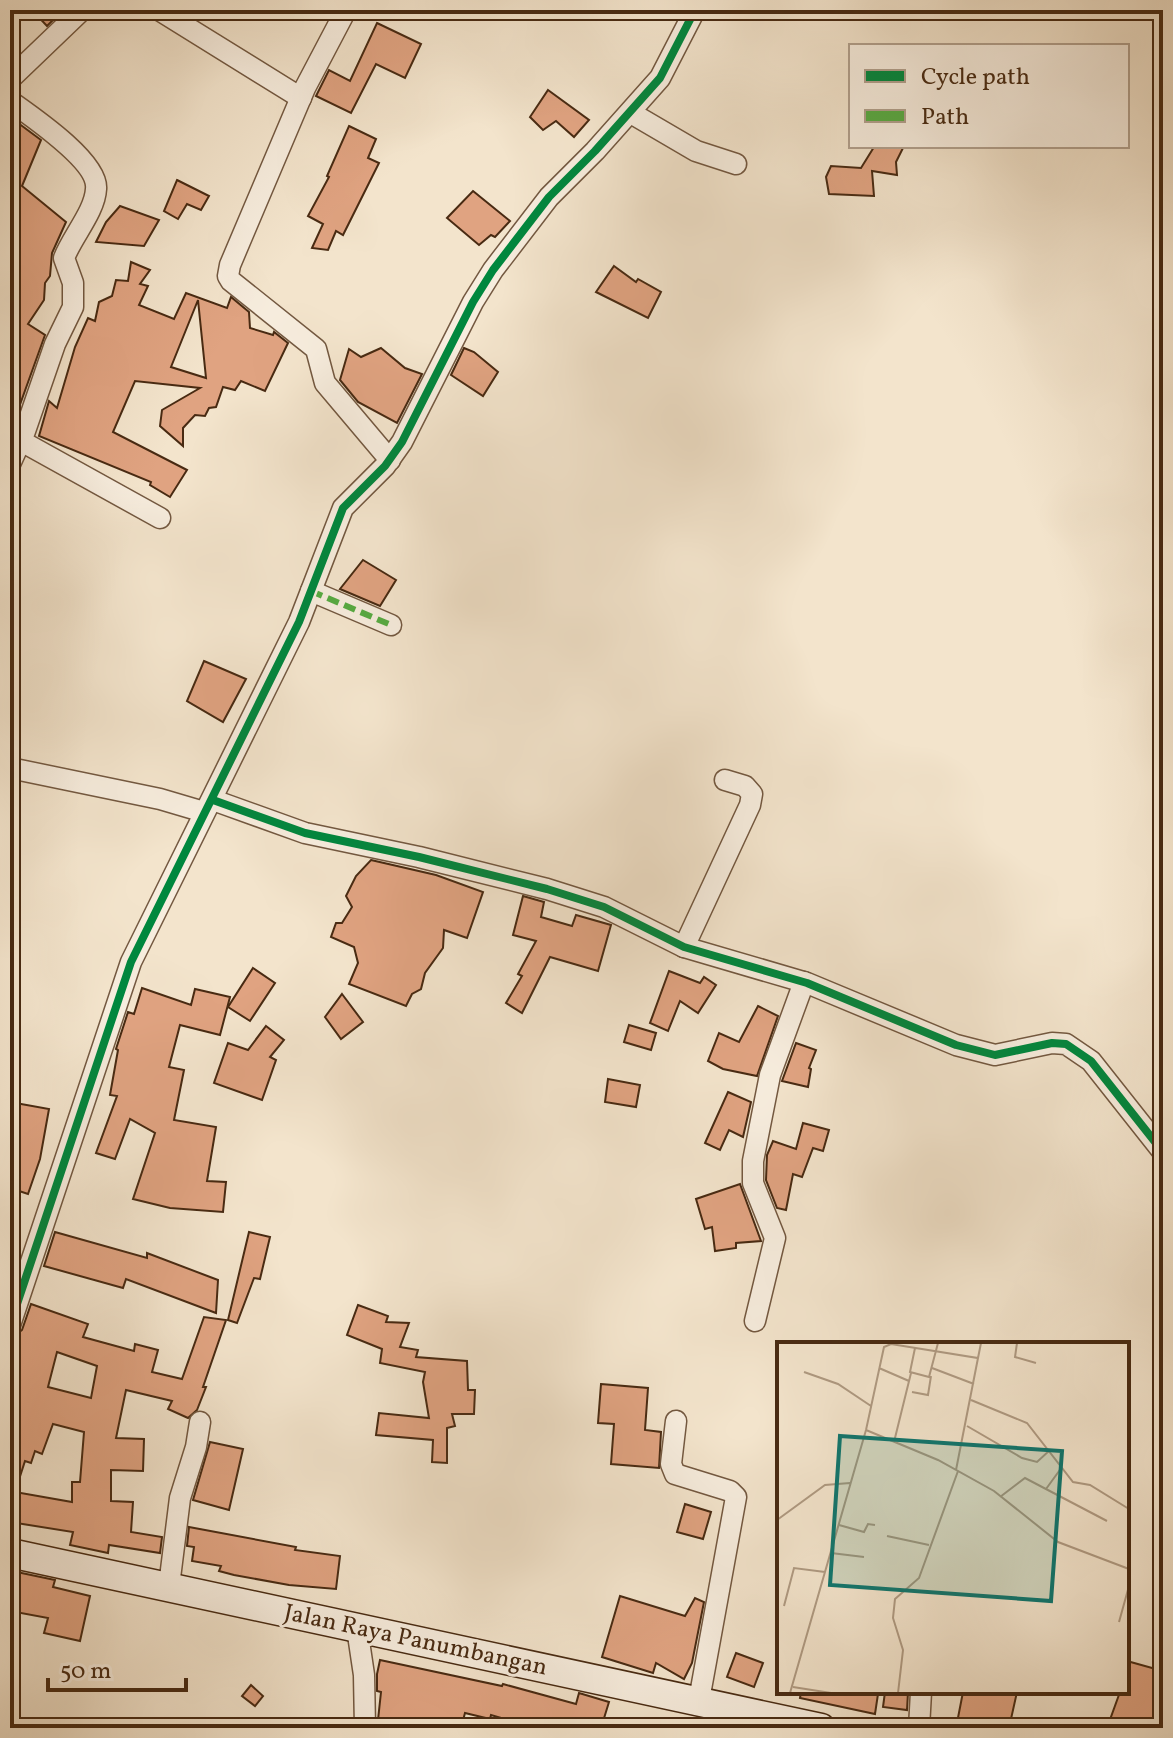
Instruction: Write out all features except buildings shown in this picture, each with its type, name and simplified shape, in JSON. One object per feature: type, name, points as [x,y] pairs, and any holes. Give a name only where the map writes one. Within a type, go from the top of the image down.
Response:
[{"type":"main road","name":"Jalan Raya Panumbangan","points":[[10,1553],[821,1728]]},
{"type":"street","points":[[10,79],[82,10]]},
{"type":"street","points":[[159,10],[301,98]]},
{"type":"street","points":[[346,10],[301,98],[228,276],[316,349],[325,383],[390,460]]},
{"type":"street","points":[[11,1316],[131,962],[299,622],[343,508],[390,460],[402,442],[468,312],[493,270],[549,197],[631,113],[660,78],[695,10]]},
{"type":"street","points":[[10,101],[57,135],[93,174],[96,184],[93,201],[64,258],[73,283],[73,307],[55,344],[10,464]]},
{"type":"street","points":[[631,113],[696,151],[736,164]]},
{"type":"street","points":[[21,441],[160,518]]},
{"type":"street","points":[[311,591],[391,625]]},
{"type":"street","points":[[10,768],[209,806],[305,833],[547,889],[604,907],[684,947],[804,982],[956,1045],[995,1055],[1052,1043],[1066,1044],[1091,1061],[1163,1152]]},
{"type":"street","points":[[684,947],[750,805],[752,794],[745,786],[725,780]]},
{"type":"street","points":[[755,1321],[775,1238],[753,1183],[753,1161],[770,1075],[804,982]]},
{"type":"street","points":[[676,1421],[671,1464],[675,1474],[730,1491],[736,1497],[699,1700]]},
{"type":"street","points":[[169,1586],[180,1498],[196,1447],[200,1422]]},
{"type":"street","points":[[357,1628],[364,1675],[365,1728]]},
{"type":"street","points":[[919,1728],[921,1694]]},
{"type":"marked path","points":[[311,591],[391,625]]},
{"type":"cycle path","points":[[10,1325],[131,962],[299,622],[343,508],[385,466],[402,442],[473,302],[493,270],[549,197],[660,78],[695,10]]},
{"type":"cycle path","points":[[213,800],[305,833],[419,857],[547,889],[604,907],[684,947],[807,983],[956,1045],[995,1055],[1052,1043],[1066,1044],[1091,1061],[1163,1152]]}]
